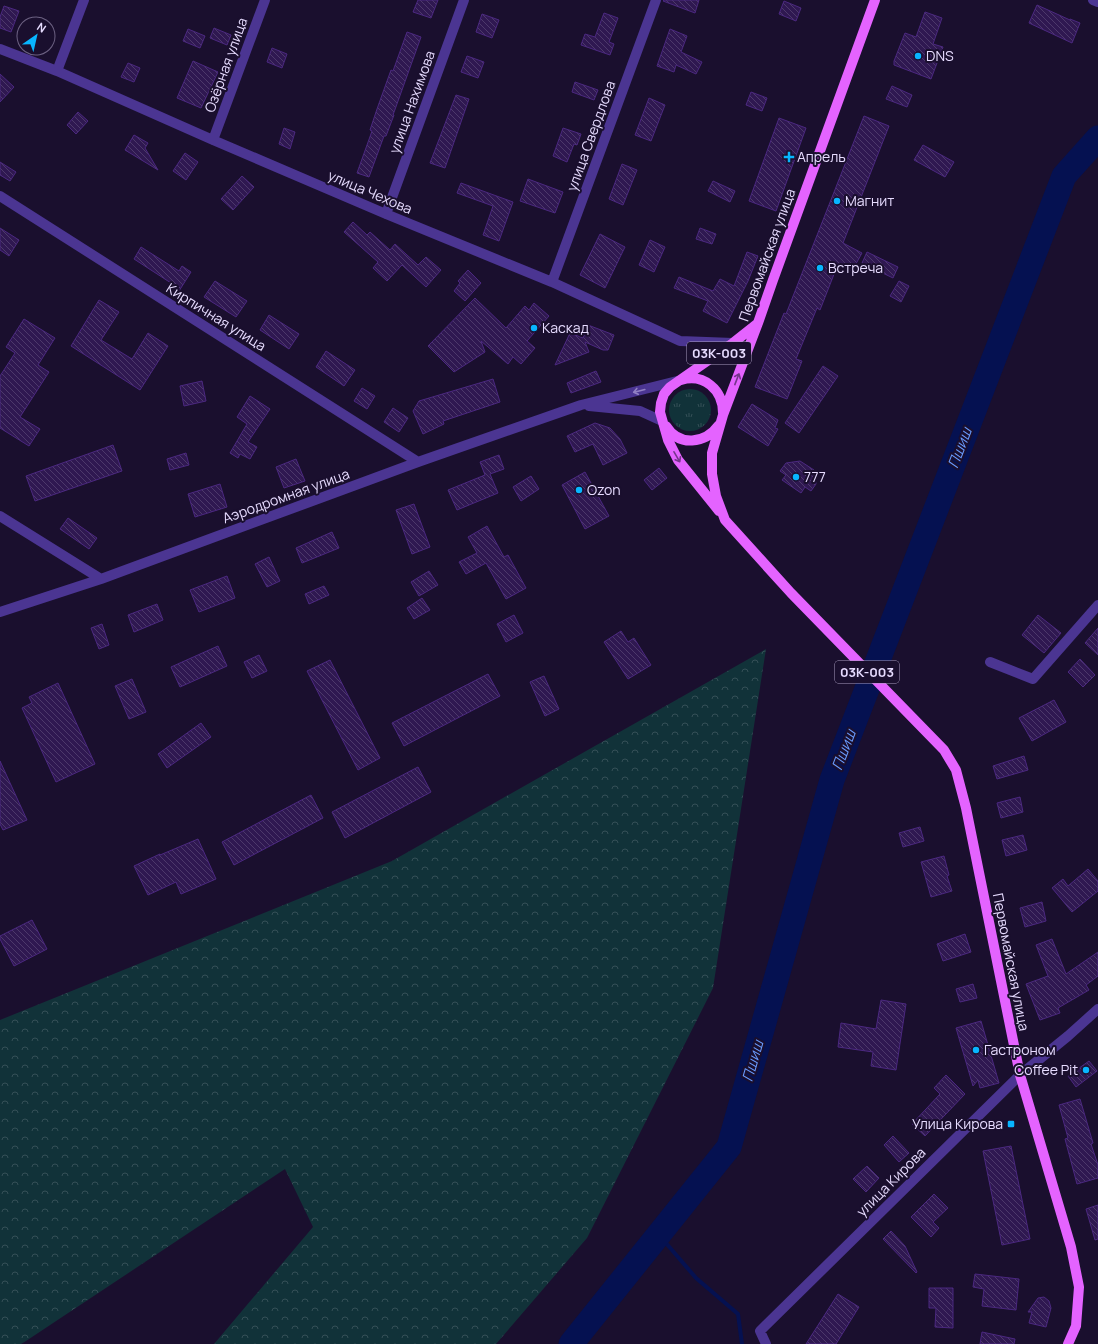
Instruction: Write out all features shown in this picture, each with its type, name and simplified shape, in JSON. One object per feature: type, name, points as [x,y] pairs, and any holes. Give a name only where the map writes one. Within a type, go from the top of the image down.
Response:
[{"type":"main road","name":"Первомайская улица","points":[[875,0],[758,323],[721,419],[712,453],[712,474],[716,496],[725,520],[791,594],[944,750],[956,770],[966,808],[1020,1075],[1071,1247],[1079,1287],[1076,1326],[1068,1344]]},
{"type":"main road","name":"03К-003","points":[[725,520],[678,460],[668,440],[662,421],[660,412],[661,403],[667,390],[677,381],[734,343],[758,323]]},
{"type":"main road","points":[[662,421],[668,430],[676,436],[685,440],[696,441],[706,438],[714,432],[721,419],[723,405],[714,387],[696,378],[687,378],[677,381]]},
{"type":"street","points":[[57,71],[84,0]]},
{"type":"street","name":"Озёрная улица","points":[[213,140],[265,0]]},
{"type":"street","name":"улица Нахимова","points":[[386,214],[464,0]]},
{"type":"street","name":"улица Свердлова","points":[[552,282],[656,0]]},
{"type":"street","points":[[1093,0],[1098,2]]},
{"type":"street","name":"улица Чехова","points":[[0,49],[57,71],[386,214],[552,282],[680,341],[734,343]]},
{"type":"street","name":"Кирпичная улица","points":[[0,196],[418,462]]},
{"type":"street","name":"Аэродромная улица","points":[[0,612],[101,579],[418,462],[581,405],[677,381]]},
{"type":"street","name":"Аэродромная улица","points":[[581,405],[640,412],[662,421]]},
{"type":"street","points":[[0,516],[101,579]]},
{"type":"street","points":[[990,662],[1033,679],[1098,605]]},
{"type":"street","name":"улица Кирова","points":[[766,1344],[760,1331],[1020,1075],[1068,1036],[1098,1009]]},
{"type":"green space","points":[[690,389],[705,395],[711,410],[705,425],[690,431],[675,425],[669,410],[675,395]]},
{"type":"green space","points":[[766,649],[713,988],[587,1238],[496,1344],[214,1344],[313,1227],[285,1169],[26,1341],[21,1344],[0,1344],[0,1020],[392,861]]},
{"type":"building","points":[[418,0],[438,0],[431,18],[413,12]]},
{"type":"building","points":[[699,0],[695,13],[663,1]]},
{"type":"building","points":[[784,1],[801,8],[796,21],[779,14]]},
{"type":"building","points":[[1037,5],[1080,23],[1072,43],[1029,23]]},
{"type":"building","points":[[4,6],[19,11],[11,32],[0,28],[0,17]]},
{"type":"building","name":"DNS","points":[[925,12],[942,18],[933,44],[943,47],[931,79],[894,65],[894,61],[905,33],[916,37]]},
{"type":"building","points":[[604,13],[618,18],[609,42],[614,44],[610,55],[581,45],[585,34],[595,37]]},
{"type":"building","points":[[482,14],[499,20],[492,38],[476,32]]},
{"type":"building","points":[[214,28],[231,35],[227,45],[210,38]]},
{"type":"building","points":[[188,29],[205,36],[200,48],[183,41]]},
{"type":"building","points":[[670,29],[687,36],[681,52],[702,62],[696,74],[676,65],[674,72],[657,66]]},
{"type":"building","points":[[407,32],[421,37],[394,115],[386,136],[384,136],[369,177],[357,173],[372,131],[370,130],[377,109]]},
{"type":"building","points":[[272,48],[287,54],[282,68],[267,62]]},
{"type":"building","points":[[467,56],[484,62],[478,78],[461,72]]},
{"type":"building","points":[[193,61],[218,72],[201,108],[177,98]]},
{"type":"building","points":[[128,63],[140,68],[134,82],[121,77]]},
{"type":"building","points":[[0,74],[14,87],[0,102]]},
{"type":"building","points":[[575,82],[598,90],[594,100],[572,92]]},
{"type":"building","points":[[892,86],[912,95],[907,107],[886,99]]},
{"type":"building","points":[[751,92],[767,98],[762,111],[746,105]]},
{"type":"building","points":[[456,95],[469,99],[445,168],[430,163]]},
{"type":"building","points":[[649,98],[665,105],[651,141],[635,135]]},
{"type":"building","points":[[78,112],[88,121],[76,134],[67,125]]},
{"type":"building","points":[[864,116],[889,126],[843,243],[862,253],[852,271],[838,264],[820,310],[817,308],[796,359],[802,361],[787,399],[755,387],[784,313],[786,314]]},
{"type":"building","points":[[779,118],[806,128],[776,211],[749,201]]},
{"type":"building","points":[[284,128],[295,132],[290,149],[279,144]]},
{"type":"building","points":[[563,128],[581,134],[577,145],[574,144],[567,162],[553,156]]},
{"type":"building","points":[[134,135],[148,143],[145,148],[158,170],[125,150]]},
{"type":"building","points":[[923,145],[954,162],[945,177],[914,160]]},
{"type":"building","points":[[185,153],[198,162],[186,180],[173,171]]},
{"type":"building","points":[[0,162],[16,172],[10,181],[0,175]]},
{"type":"building","points":[[622,164],[637,170],[623,205],[609,199]]},
{"type":"building","points":[[242,176],[254,187],[233,210],[221,199]]},
{"type":"building","points":[[528,179],[563,192],[555,213],[520,201]]},
{"type":"building","points":[[713,181],[735,191],[730,202],[708,191]]},
{"type":"building","points":[[461,183],[513,202],[499,241],[483,235],[493,206],[457,193]]},
{"type":"building","points":[[353,222],[367,235],[370,232],[390,250],[395,244],[418,265],[426,257],[441,270],[426,287],[402,265],[387,281],[373,268],[378,262],[344,232]]},
{"type":"building","points":[[0,228],[19,240],[9,256],[0,250]]},
{"type":"building","points":[[700,228],[716,234],[712,244],[696,239]]},
{"type":"building","points":[[600,234],[625,247],[605,288],[580,275]]},
{"type":"building","points":[[650,240],[665,247],[654,272],[639,265]]},
{"type":"building","points":[[141,247],[179,271],[182,266],[191,272],[179,291],[170,285],[171,283],[134,259]]},
{"type":"building","points":[[747,252],[758,256],[748,281],[727,323],[703,311],[708,301],[674,288],[679,277],[713,291],[720,279],[734,286]]},
{"type":"building","points":[[867,252],[898,267],[893,278],[862,263]]},
{"type":"building","points":[[468,270],[481,283],[465,301],[454,291],[460,283],[458,281]]},
{"type":"building","points":[[215,281],[247,301],[236,317],[204,297]]},
{"type":"building","points":[[899,281],[909,286],[901,302],[890,296]]},
{"type":"building","points":[[475,298],[506,328],[525,306],[529,310],[534,303],[549,316],[527,341],[535,348],[521,364],[513,357],[508,364],[481,341],[485,352],[454,372],[428,346]]},
{"type":"building","points":[[99,300],[119,312],[101,340],[132,359],[148,333],[168,346],[140,390],[71,346]]},
{"type":"building","points":[[269,315],[299,334],[289,349],[260,330]]},
{"type":"building","points":[[24,319],[55,338],[38,365],[49,372],[20,417],[40,429],[29,446],[0,428],[0,376],[15,353],[6,347]]},
{"type":"building","points":[[588,325],[614,335],[608,350],[603,350],[585,342],[589,352],[555,365],[570,333],[583,338]]},
{"type":"building","points":[[326,351],[355,370],[344,386],[316,367]]},
{"type":"building","points":[[823,366],[838,376],[799,433],[785,423]]},
{"type":"building","points":[[596,371],[601,382],[571,393],[567,383]]},
{"type":"building","points":[[493,379],[500,402],[443,421],[444,424],[423,434],[413,411],[419,401]]},
{"type":"building","points":[[202,381],[206,401],[184,406],[180,386]]},
{"type":"building","points":[[362,388],[375,396],[367,409],[354,401]]},
{"type":"building","points":[[250,396],[270,409],[248,442],[257,447],[250,459],[240,454],[238,458],[230,453],[247,424],[237,417]]},
{"type":"building","points":[[752,404],[778,420],[775,428],[778,429],[768,446],[738,427]]},
{"type":"building","points":[[393,408],[408,418],[399,432],[384,422]]},
{"type":"building","points":[[595,423],[610,428],[620,439],[627,453],[603,465],[593,444],[575,452],[567,436]]},
{"type":"building","points":[[113,445],[122,471],[35,501],[26,476]]},
{"type":"building","points":[[186,453],[189,465],[170,470],[167,459]]},
{"type":"building","points":[[499,455],[504,469],[490,474],[498,493],[457,510],[448,490],[485,475],[480,462]]},
{"type":"building","points":[[296,459],[305,481],[284,488],[276,467]]},
{"type":"building","points":[[800,461],[814,470],[816,484],[811,491],[805,487],[801,493],[782,480],[786,475],[780,471],[786,463]]},
{"type":"building","points":[[659,468],[667,478],[652,490],[644,480]]},
{"type":"building","points":[[585,472],[609,516],[585,529],[562,485]]},
{"type":"building","points":[[531,476],[539,489],[521,501],[513,487]]},
{"type":"building","points":[[220,484],[227,507],[195,517],[188,494]]},
{"type":"building","points":[[414,504],[430,547],[412,554],[396,510]]},
{"type":"building","points":[[68,518],[97,538],[89,549],[60,529]]},
{"type":"building","points":[[487,526],[504,557],[508,555],[526,588],[506,599],[486,563],[466,574],[459,562],[477,553],[468,537]]},
{"type":"building","points":[[332,532],[339,548],[302,563],[296,548]]},
{"type":"building","points":[[269,557],[280,581],[267,587],[255,564]]},
{"type":"building","points":[[429,571],[438,585],[419,596],[411,582]]},
{"type":"building","points":[[227,576],[235,598],[199,612],[190,590]]},
{"type":"building","points":[[324,586],[329,595],[309,604],[305,594]]},
{"type":"building","points":[[422,598],[430,610],[414,619],[407,608]]},
{"type":"building","points":[[157,604],[163,620],[134,632],[128,615]]},
{"type":"building","points":[[514,615],[523,633],[506,642],[497,624]]},
{"type":"building","points":[[1038,615],[1061,633],[1044,653],[1022,635]]},
{"type":"building","points":[[102,624],[109,645],[99,649],[91,628]]},
{"type":"building","points":[[1098,628],[1098,655],[1085,643]]},
{"type":"building","points":[[621,631],[628,642],[634,638],[651,665],[628,679],[604,642]]},
{"type":"building","points":[[218,646],[227,666],[180,687],[171,667]]},
{"type":"building","points":[[259,655],[267,671],[252,678],[244,662]]},
{"type":"building","points":[[1080,659],[1095,675],[1083,687],[1068,672]]},
{"type":"building","points":[[330,660],[380,758],[358,770],[307,671]]},
{"type":"building","points":[[488,674],[500,696],[404,746],[392,723]]},
{"type":"building","points":[[544,676],[559,709],[545,716],[530,682]]},
{"type":"building","points":[[132,679],[146,712],[129,719],[115,686]]},
{"type":"building","points":[[58,683],[95,764],[56,782],[22,708],[32,703],[29,697]]},
{"type":"building","points":[[1054,700],[1066,722],[1032,741],[1019,718]]},
{"type":"building","points":[[201,723],[211,737],[167,768],[158,754]]},
{"type":"building","points":[[1024,756],[1028,770],[997,779],[993,766]]},
{"type":"building","points":[[0,761],[27,820],[3,830],[0,824]]},
{"type":"building","points":[[418,767],[431,792],[345,838],[332,812]]},
{"type":"building","points":[[311,795],[323,818],[234,865],[222,842]]},
{"type":"building","points":[[1020,797],[1023,812],[1001,818],[997,803]]},
{"type":"building","points":[[920,827],[924,841],[903,847],[899,833]]},
{"type":"building","points":[[1023,835],[1027,850],[1006,856],[1002,840]]},
{"type":"building","points":[[198,839],[216,879],[181,894],[176,882],[148,895],[134,866]]},
{"type":"building","points":[[944,856],[949,875],[947,876],[952,891],[931,897],[921,862]]},
{"type":"building","points":[[1088,869],[1098,881],[1098,891],[1072,912],[1052,888],[1063,879],[1068,886]]},
{"type":"building","points":[[1042,902],[1046,921],[1025,927],[1020,908]]},
{"type":"building","points":[[32,920],[47,949],[14,966],[0,939],[0,936]]},
{"type":"building","points":[[965,934],[971,952],[943,961],[937,944]]},
{"type":"building","points":[[1052,939],[1066,974],[1098,952],[1098,976],[1086,985],[1089,990],[1058,1008],[1060,1013],[1040,1020],[1026,984],[1048,976],[1036,945]]},
{"type":"building","points":[[973,984],[977,998],[960,1002],[956,989]]},
{"type":"building","points":[[881,1000],[906,1004],[896,1070],[871,1066],[873,1052],[838,1047],[841,1023],[876,1029]]},
{"type":"building","name":"Гастроном","points":[[981,1021],[999,1083],[980,1088],[978,1080],[973,1086],[956,1028]]},
{"type":"building","points":[[1089,1061],[1097,1071],[1076,1087],[1068,1076]]},
{"type":"building","points":[[946,1075],[965,1094],[925,1136],[912,1124],[940,1094],[934,1088]]},
{"type":"building","points":[[1080,1099],[1093,1143],[1091,1144],[1098,1165],[1098,1178],[1077,1184],[1065,1139],[1068,1138],[1059,1105]]},
{"type":"building","points":[[893,1136],[909,1153],[899,1162],[884,1145]]},
{"type":"building","points":[[1011,1146],[1030,1239],[1002,1245],[983,1151]]},
{"type":"building","points":[[867,1166],[879,1178],[866,1192],[853,1179]]},
{"type":"building","points":[[934,1194],[948,1208],[933,1222],[939,1228],[931,1237],[911,1217]]},
{"type":"building","points":[[1098,1205],[1098,1239],[1095,1240],[1086,1209]]},
{"type":"building","points":[[891,1231],[905,1246],[917,1272],[916,1273],[883,1239]]},
{"type":"building","points":[[975,1274],[1019,1279],[1016,1310],[982,1306],[984,1289],[973,1287]]},
{"type":"building","points":[[929,1288],[953,1288],[953,1328],[935,1327],[936,1308],[929,1308]]},
{"type":"building","points":[[838,1294],[859,1307],[836,1344],[806,1344]]},
{"type":"building","points":[[1044,1297],[1049,1301],[1051,1308],[1046,1327],[1029,1323],[1032,1312],[1028,1312],[1038,1298]]},
{"type":"building","points":[[982,1332],[1015,1339],[1014,1344],[980,1344]]},
{"type":"waterway","name":"Пшиш","points":[[571,1344],[729,1147],[832,780],[1064,176],[1098,138]]},
{"type":"waterway","points":[[659,1235],[696,1278],[738,1314],[742,1344]]},
{"type":"place","name":"DNS","points":[[918,56]]},
{"type":"place","name":"Апрель","points":[[789,157]]},
{"type":"place","name":"Магнит","points":[[837,201]]},
{"type":"place","name":"Встреча","points":[[820,268]]},
{"type":"place","name":"Каскад","points":[[534,328]]},
{"type":"place","name":"777","points":[[796,477]]},
{"type":"place","name":"Ozon","points":[[579,490]]},
{"type":"place","name":"Гастроном","points":[[976,1050]]},
{"type":"place","name":"Coffee Pit","points":[[1086,1070]]},
{"type":"place","name":"Улица Кирова","points":[[1011,1124]]}]
